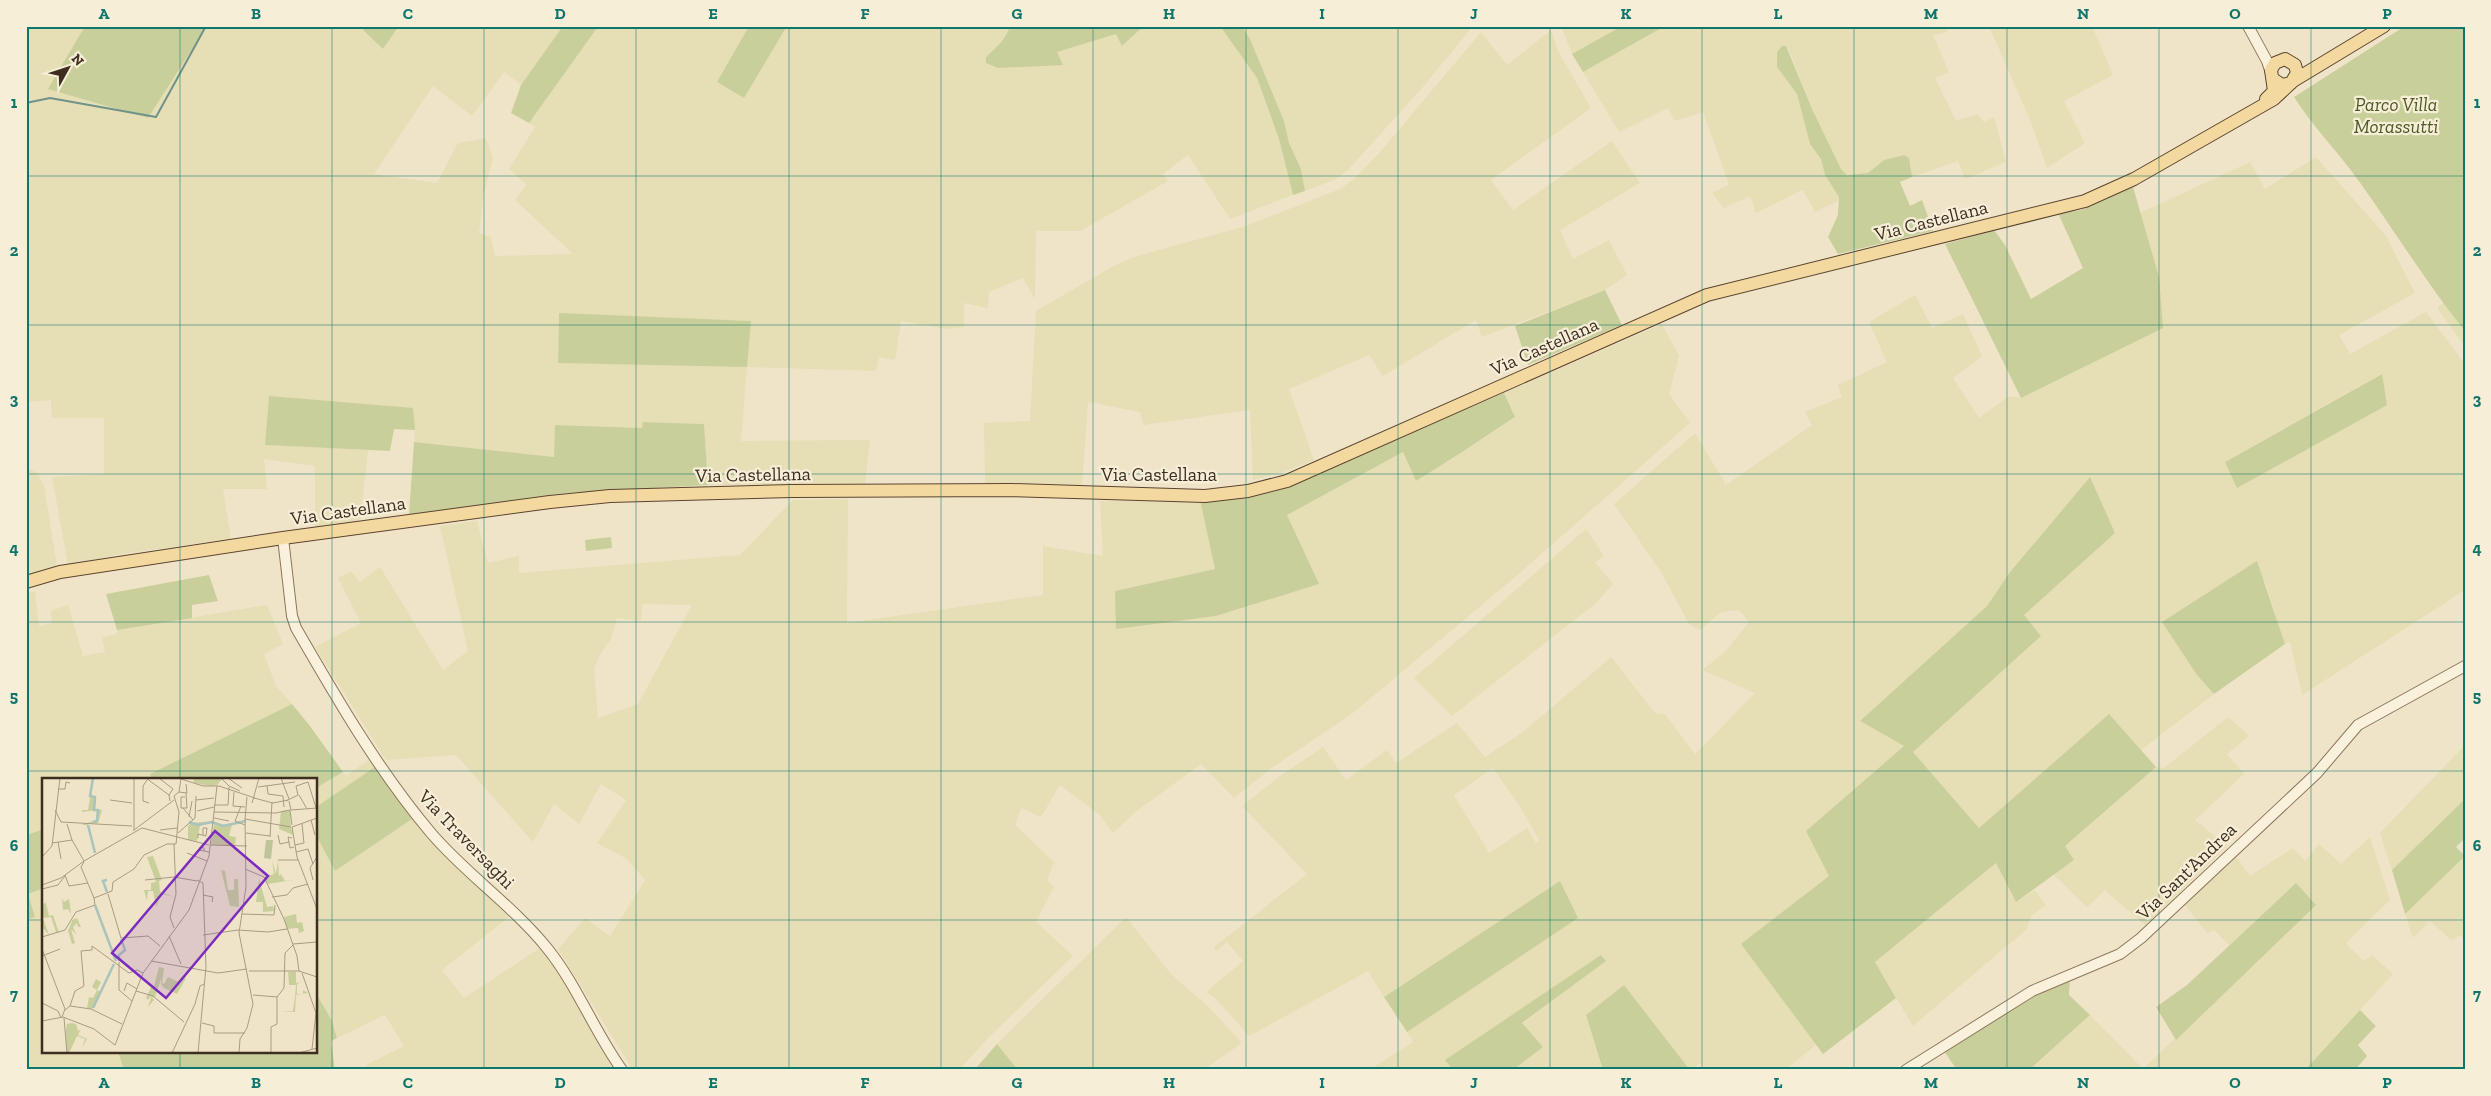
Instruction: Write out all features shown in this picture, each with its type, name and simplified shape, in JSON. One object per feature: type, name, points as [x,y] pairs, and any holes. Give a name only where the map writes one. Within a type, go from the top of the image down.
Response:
[{"type":"main road","name":"Via Castellana","points":[[26,582],[60,572],[284,538],[550,502],[610,496],[792,491],[1012,490],[1204,496],[1248,491],[1287,481],[1707,295],[2085,201],[2134,179],[2252,110],[2277,98],[2292,82],[2384,26]]},
{"type":"main road","name":"Via Castellana","points":[[2289,60],[2311,64],[2328,61]]},
{"type":"main road","points":[[2289,60],[2297,70],[2292,82],[2282,85],[2272,76],[2272,68],[2277,61],[2289,60]]},
{"type":"main road","name":"Via Castellana","points":[[2252,110],[2273,92],[2275,86],[2272,76]]},
{"type":"street","points":[[2248,26],[2272,76]]},
{"type":"street","points":[[2257,43],[2266,51],[2289,60]]},
{"type":"street","name":"Via Traversaghi","points":[[284,538],[292,616],[296,628],[344,710],[397,790],[433,835],[547,948],[586,1007],[622,1070]]},
{"type":"street","name":"Via Sant'Andrea","points":[[1906,1070],[2032,991],[2120,954],[2141,938],[2317,773],[2358,725],[2465,666]]},
{"type":"shaded area","points":[[26,26],[85,26],[49,88],[148,118],[207,26],[358,26],[383,49],[399,26],[563,26],[521,85],[504,72],[472,116],[433,86],[374,174],[437,183],[458,143],[486,138],[493,158],[484,193],[479,233],[491,237],[495,256],[573,254],[515,200],[527,185],[509,169],[535,127],[529,123],[597,28],[596,26],[749,26],[717,82],[744,97],[787,26],[1010,26],[1008,33],[986,57],[1063,65],[1056,52],[1116,34],[1123,46],[1144,26],[1220,26],[1257,78],[1279,139],[1293,195],[1230,219],[1188,155],[1163,174],[1168,181],[1080,231],[1036,231],[1035,299],[1023,278],[989,292],[988,308],[964,303],[964,327],[947,329],[901,321],[895,360],[879,357],[876,371],[747,367],[741,441],[870,440],[865,484],[708,485],[704,424],[643,422],[643,428],[555,425],[554,457],[414,442],[415,430],[269,396],[265,445],[368,450],[360,521],[315,528],[315,466],[264,459],[267,489],[223,489],[231,539],[122,554],[68,565],[52,477],[104,474],[104,418],[52,418],[51,400],[26,402]],"holes":[[[559,314],[750,321],[747,366],[558,363]]]},
{"type":"shaded area","points":[[1242,26],[1473,26],[1422,88],[1348,170],[1334,180],[1305,191],[1301,169],[1289,143],[1284,121],[1250,39]]},
{"type":"shaded area","points":[[1561,26],[1622,26],[1572,54]]},
{"type":"shaded area","points":[[1665,26],[1945,26],[1948,32],[1933,35],[1949,72],[1935,78],[1956,121],[1977,114],[1984,122],[1994,117],[2006,162],[1965,179],[1958,161],[1912,177],[1911,165],[1904,155],[1884,160],[1868,173],[1847,175],[1841,169],[1812,110],[1791,55],[1786,46],[1782,46],[1777,52],[1777,67],[1797,94],[1810,144],[1821,159],[1825,175],[1839,197],[1838,201],[1815,212],[1803,190],[1756,213],[1750,196],[1724,208],[1712,193],[1729,185],[1703,112],[1675,121],[1668,108],[1619,132],[1583,72]]},
{"type":"shaded area","points":[[1989,26],[2092,26],[2113,75],[2064,101],[2085,143],[2047,168],[2031,122]]},
{"type":"shaded area","points":[[1551,30],[1558,51],[1591,108],[1491,180],[1513,210],[1612,141],[1640,183],[1560,230],[1573,259],[1609,240],[1627,275],[1605,290],[1482,337],[1476,320],[1383,376],[1369,355],[1289,389],[1314,460],[1284,472],[1253,480],[1250,410],[1144,425],[1140,412],[1088,402],[1082,485],[985,483],[984,423],[1030,421],[1036,311],[1112,267],[1134,257],[1246,226],[1340,189],[1355,178],[1381,151],[1481,32],[1507,65]]},
{"type":"shaded area","points":[[2316,157],[2386,236],[2415,293],[2339,335],[2350,354],[2426,312],[2465,364],[2465,590],[2302,695],[2290,642],[2285,644],[2265,581],[2162,622],[2197,675],[2214,694],[2141,750],[2109,714],[1979,828],[1913,752],[2041,636],[2023,615],[2115,533],[2089,478],[2010,572],[1987,606],[1860,721],[1904,746],[1806,831],[1830,876],[1742,944],[1816,1045],[1785,1070],[1706,1070],[1701,1063],[1690,1070],[1624,985],[1586,1015],[1603,1070],[1513,1070],[1543,1047],[1522,1024],[1605,961],[1445,1060],[1453,1070],[1369,1070],[1413,1042],[1407,1032],[1577,918],[1560,881],[1384,997],[1368,971],[1249,1036],[1216,999],[1206,992],[1243,961],[1227,942],[1216,951],[1214,947],[1307,874],[1242,806],[1280,776],[1323,747],[1346,780],[1387,750],[1396,763],[1457,723],[1485,757],[1523,732],[1611,657],[1655,713],[1665,714],[1695,754],[1755,693],[1702,670],[1725,652],[1749,622],[1739,610],[1721,612],[1700,630],[1689,624],[1661,572],[1614,504],[1695,433],[1726,485],[1812,425],[1805,412],[1842,397],[1838,385],[1887,362],[1869,322],[1915,295],[1932,328],[1963,314],[1982,356],[1953,378],[1979,418],[2009,396],[2021,398],[2159,277],[2140,213],[2250,162],[2265,189]],"holes":[[[2381,374],[2387,405],[2225,462],[2226,461]],[[1493,768],[1519,805],[1539,840],[1536,843],[1527,828],[1489,853],[1454,795]]]},
{"type":"shaded area","points":[[2465,286],[2465,346],[2437,308]]},
{"type":"shaded area","points":[[1662,324],[1679,356],[1669,394],[1690,423],[1521,572],[1353,713],[1273,767],[1234,798],[1201,764],[1134,813],[1113,833],[1100,815],[1060,785],[1041,817],[1021,808],[1015,825],[1054,862],[1047,880],[1054,887],[1036,922],[1073,956],[989,1037],[959,1070],[633,1070],[558,949],[585,918],[610,936],[645,880],[627,859],[597,843],[626,800],[601,784],[579,824],[554,804],[533,842],[456,755],[386,760],[315,647],[361,623],[338,578],[351,571],[360,582],[380,567],[443,670],[468,651],[440,526],[477,521],[488,563],[519,556],[519,573],[740,555],[793,500],[848,499],[847,623],[1043,595],[1043,546],[1103,556],[1100,501],[1200,500],[1215,569],[1116,591],[1116,628],[1216,616],[1318,584],[1287,515],[1403,452],[1416,481],[1453,459],[1462,450],[1515,417],[1504,393]],"holes":[[[642,604],[692,605],[638,704],[598,718],[594,668],[602,651],[610,641],[617,618],[641,621]]]},
{"type":"shaded area","points":[[26,467],[37,473],[44,485],[57,567],[26,578]]},
{"type":"shaded area","points":[[1586,529],[1604,556],[1595,562],[1613,584],[1596,603],[1452,716],[1414,678]]},
{"type":"shaded area","points":[[35,591],[39,626],[52,623],[51,611],[68,605],[83,656],[105,652],[102,637],[117,634],[117,630],[267,605],[283,644],[264,654],[276,686],[292,704],[150,774],[151,778],[42,778],[42,830],[26,835],[26,594]]},
{"type":"shaded area","points":[[2228,717],[2249,736],[2227,754],[2244,774],[2195,820],[2227,846],[2145,925],[2105,890],[2087,907],[2054,875],[2074,860],[2065,846],[2156,767],[2164,768]]},
{"type":"shaded area","points":[[2465,745],[2465,799],[2392,870],[2380,833]]},
{"type":"shaded area","points":[[370,759],[375,767],[318,806],[318,787],[343,772],[346,776]]},
{"type":"shaded area","points":[[412,819],[509,917],[442,970],[464,998],[540,948],[556,968],[618,1070],[405,1070],[403,1067],[398,1070],[368,1070],[366,1065],[404,1046],[385,1015],[337,1038],[335,1028],[318,997],[318,839],[335,871]]},
{"type":"shaded area","points":[[2370,837],[2390,900],[2347,942],[2348,946],[2364,961],[2372,955],[2393,974],[2305,1070],[2029,1070],[2090,1015],[2143,1069],[2315,905],[2296,883],[2229,945],[2214,930],[2207,933],[2185,905],[2236,856],[2250,876],[2293,848],[2305,861],[2319,844],[2341,864]]},
{"type":"shaded area","points":[[2465,856],[2465,942],[2461,935],[2451,940],[2430,921],[2413,938],[2405,914]]},
{"type":"shaded area","points":[[1996,863],[2016,902],[2035,890],[2046,905],[2031,916],[2027,929],[1913,1026],[1875,962]]},
{"type":"shaded area","points":[[42,889],[42,1054],[119,1054],[124,1070],[26,1070],[26,920],[35,917],[28,894]]},
{"type":"shaded area","points":[[1126,917],[1171,974],[1208,1006],[1242,1043],[1203,1070],[1018,1070],[997,1044]]},
{"type":"green space","points":[[85,26],[207,26],[148,118],[48,89]]},
{"type":"green space","points":[[365,26],[399,26],[383,49],[363,30]]},
{"type":"green space","points":[[563,26],[596,26],[597,28],[529,123],[511,113],[521,85]]},
{"type":"green space","points":[[749,26],[787,26],[744,98],[717,82]]},
{"type":"green space","points":[[1010,26],[1144,26],[1122,46],[1116,34],[1057,52],[1063,65],[998,68],[986,63],[986,57],[997,47]]},
{"type":"green space","points":[[1220,26],[1242,26],[1250,39],[1284,121],[1289,143],[1301,169],[1305,191],[1293,195],[1279,139],[1257,78]]},
{"type":"green space","points":[[1622,26],[1665,26],[1583,72],[1572,54]]},
{"type":"green space","name":"Parco Villa Morassutti","points":[[2405,26],[2465,26],[2465,331],[2353,173],[2294,97]]},
{"type":"green space","points":[[1782,46],[1786,46],[1812,109],[1841,169],[1847,175],[1868,173],[1884,160],[1904,155],[1909,158],[1912,177],[1900,182],[1910,206],[1922,200],[1933,231],[1838,254],[1828,237],[1838,215],[1839,197],[1825,175],[1821,159],[1810,144],[1797,94],[1777,67],[1777,52]]},
{"type":"green space","points":[[2133,187],[2159,277],[2163,328],[2021,398],[1945,244],[1994,230],[2005,245],[2031,299],[2083,268],[2058,213],[2081,210]]},
{"type":"green space","points":[[1605,290],[1622,325],[1528,365],[1515,326]]},
{"type":"green space","points":[[559,313],[751,321],[747,367],[558,363]]},
{"type":"green space","points":[[2382,374],[2387,405],[2237,488],[2225,462]]},
{"type":"green space","points":[[1504,393],[1515,417],[1416,481],[1403,452],[1287,515],[1319,584],[1216,616],[1116,629],[1115,591],[1215,569],[1200,500],[1288,486]]},
{"type":"green space","points":[[269,396],[413,408],[415,430],[394,429],[390,451],[265,445]]},
{"type":"green space","points":[[643,422],[704,424],[708,485],[567,493],[409,515],[414,442],[554,457],[555,425],[642,428]]},
{"type":"green space","points":[[2090,477],[2115,533],[2024,615],[2041,636],[1913,752],[1979,828],[2109,714],[2156,767],[2065,846],[2074,860],[2016,902],[1996,863],[1875,962],[1896,998],[1823,1054],[1741,944],[1829,876],[1806,831],[1904,746],[1860,721],[1987,606],[2010,572]]},
{"type":"green space","points":[[611,537],[612,548],[586,551],[585,540]]},
{"type":"green space","points":[[2257,561],[2285,644],[2214,694],[2197,675],[2162,622]]},
{"type":"green space","points":[[209,575],[218,601],[192,605],[192,618],[117,630],[106,594]]},
{"type":"green space","points":[[292,704],[343,772],[318,787],[318,778],[151,778],[150,774]]},
{"type":"green space","points":[[375,767],[412,819],[335,871],[318,839],[318,806]]},
{"type":"green space","points":[[2465,799],[2465,838],[2456,847],[2465,856],[2405,914],[2392,870]]},
{"type":"green space","points":[[42,830],[42,889],[28,894],[35,917],[26,920],[26,835]]},
{"type":"green space","points":[[1560,881],[1578,918],[1407,1032],[1384,997]]},
{"type":"green space","points":[[2296,883],[2316,905],[2176,1040],[2156,1007],[2187,985]]},
{"type":"green space","points":[[1601,955],[1606,961],[1522,1023],[1543,1047],[1513,1070],[1453,1070],[1445,1060]]},
{"type":"green space","points":[[2070,978],[2069,995],[2090,1015],[2029,1070],[1957,1070],[1944,1051],[2033,995]]},
{"type":"green space","points":[[1624,985],[1690,1070],[1603,1070],[1586,1015]]},
{"type":"green space","points":[[318,996],[332,1021],[337,1038],[331,1041],[335,1070],[124,1070],[119,1054],[318,1054]]},
{"type":"green space","points":[[2360,1010],[2376,1026],[2358,1045],[2367,1056],[2355,1070],[2305,1070]]},
{"type":"green space","points":[[997,1044],[1018,1070],[974,1070],[976,1068]]},
{"type":"waterway","points":[[26,103],[50,98],[156,117],[206,26]]}]
